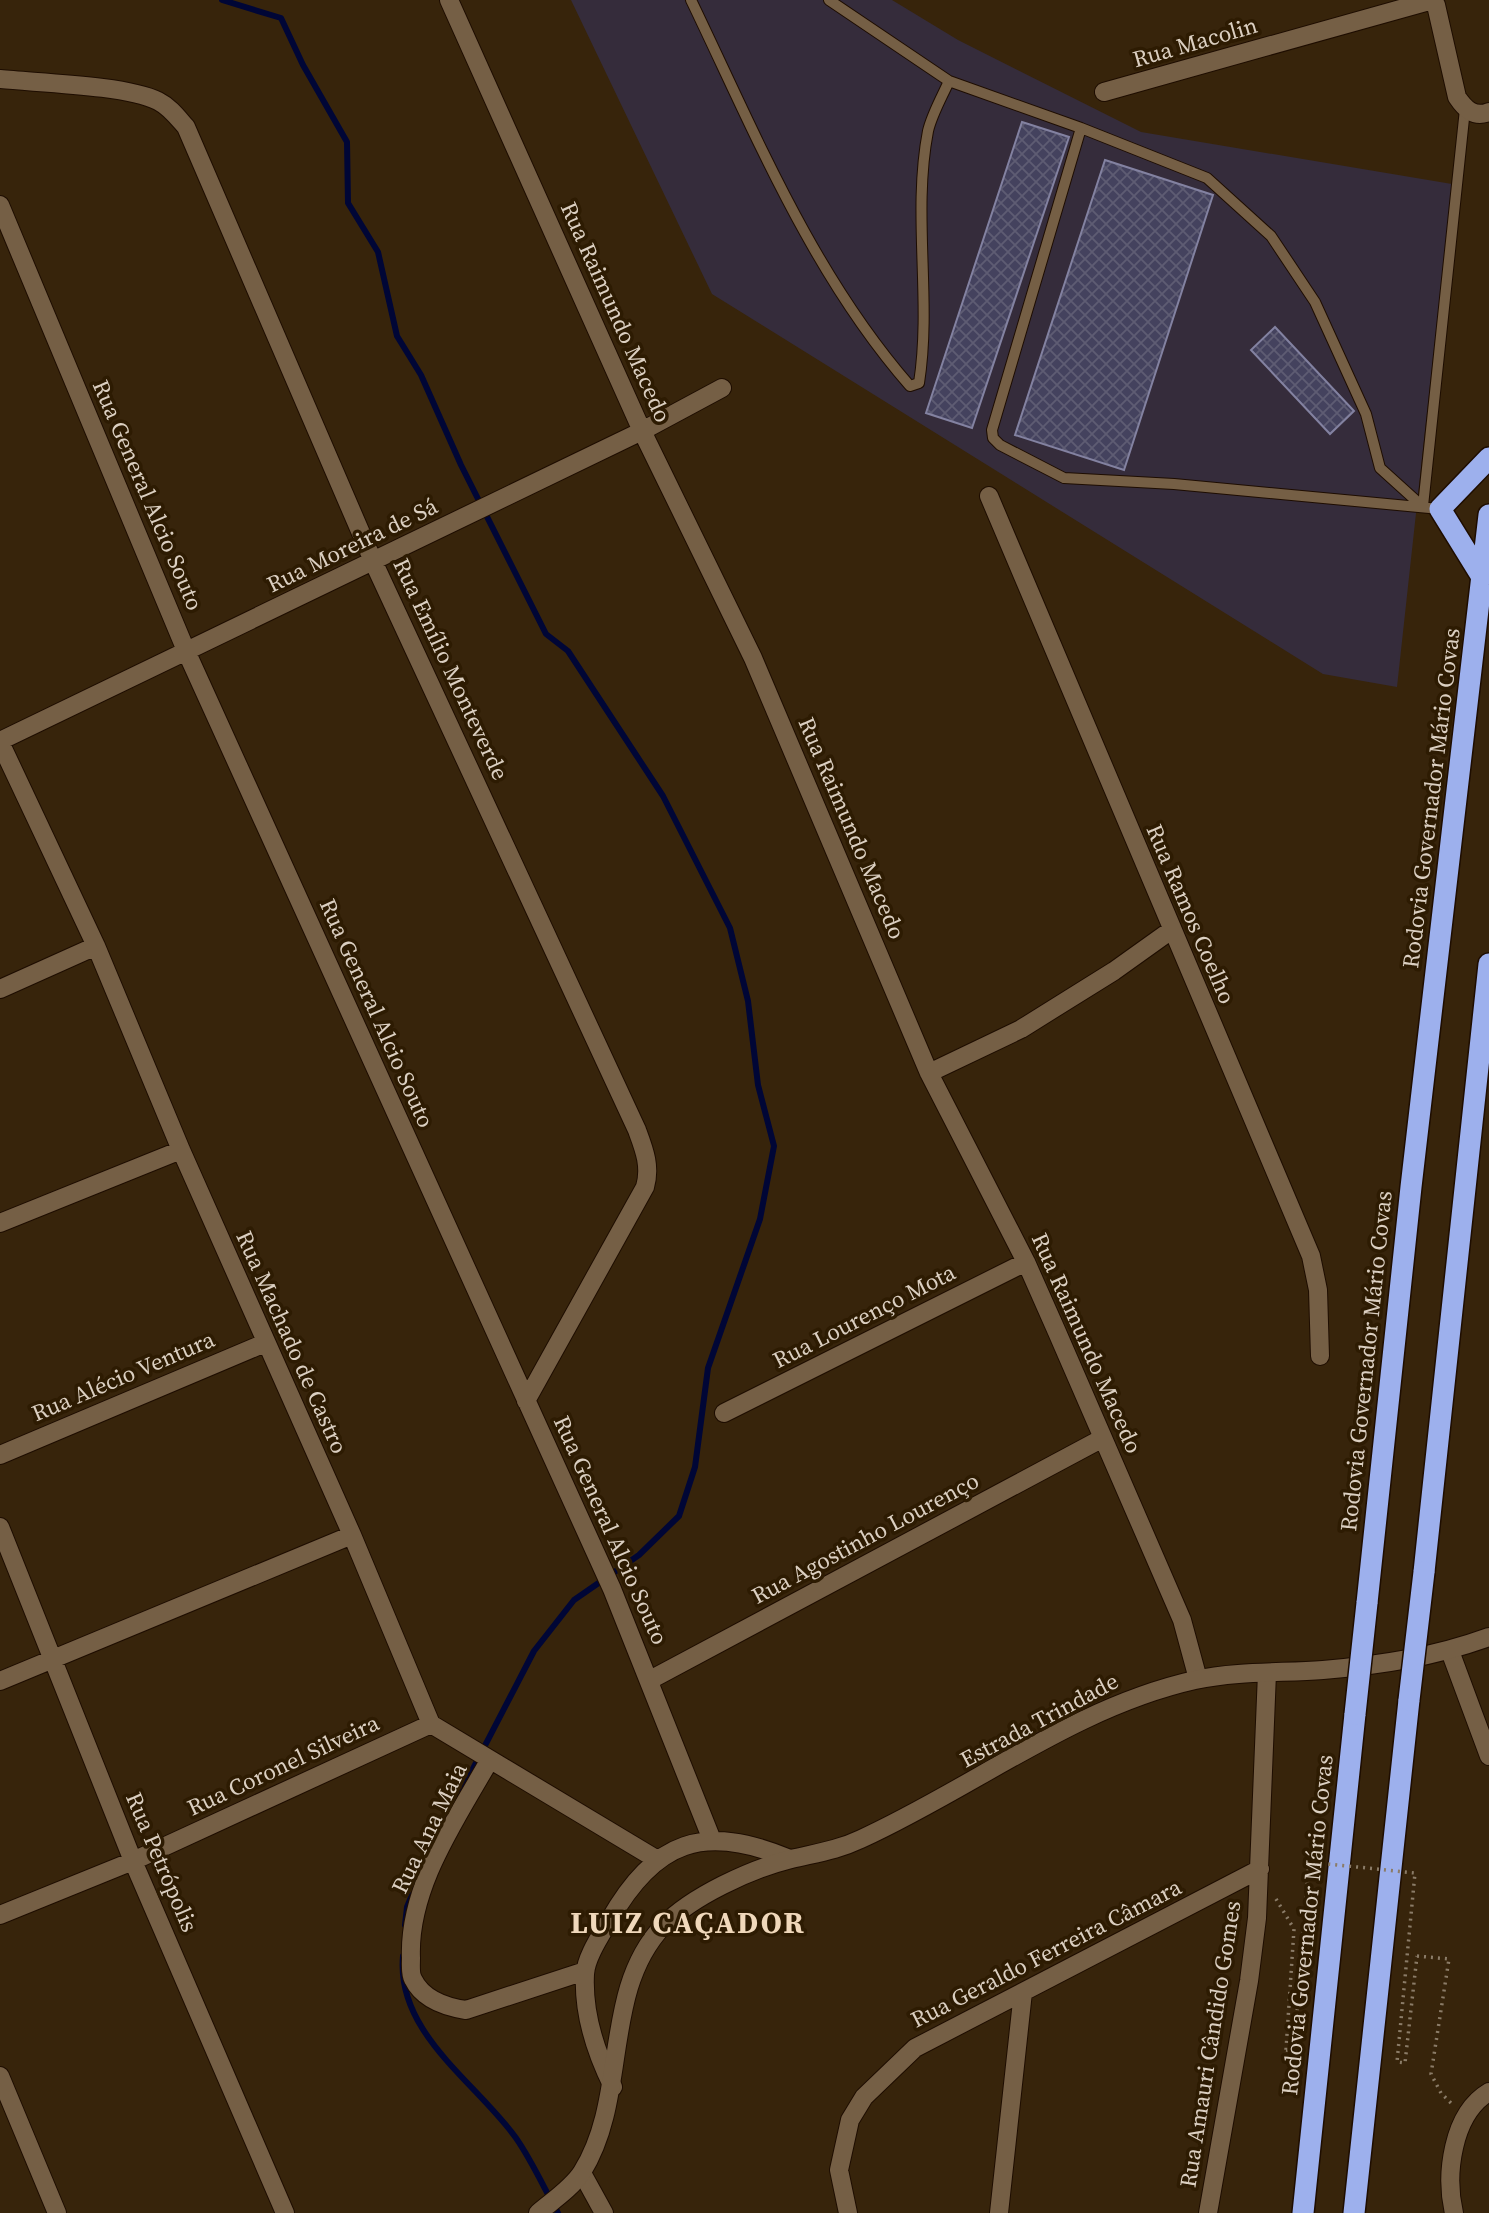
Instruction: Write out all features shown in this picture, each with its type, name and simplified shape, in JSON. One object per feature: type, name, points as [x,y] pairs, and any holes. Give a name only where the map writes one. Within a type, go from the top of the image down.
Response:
[{"type":"highway","points":[[1482,578],[1431,508],[1489,458]]},
{"type":"highway","name":"Rodovia Governador Mário Covas","points":[[1304,2213],[1410,1200],[1489,515]]},
{"type":"highway","points":[[1354,2213],[1489,964]]},
{"type":"street","name":"Rua Raimundo Macedo","points":[[449,0],[642,431],[753,659],[929,1073],[1026,1262],[1182,1620],[1198,1679]]},
{"type":"street","name":"Rua Macolin","points":[[1104,92],[1429,1],[1436,5],[1457,97],[1465,109]]},
{"type":"street","name":"Rua Emílio Monteverde","points":[[0,79],[105,90],[156,100],[169,108],[186,127],[373,561],[637,1130],[647,1156],[645,1187],[526,1401]]},
{"type":"street","points":[[1465,109],[1476,114],[1489,112]]},
{"type":"street","name":"Rua General Alcio Souto","points":[[0,205],[187,653],[612,1589],[712,1840]]},
{"type":"street","name":"Rua Moreira de Sá","points":[[0,742],[642,431],[722,388]]},
{"type":"street","name":"Rua Ramos Coelho","points":[[989,496],[1170,931],[1311,1256],[1318,1290],[1321,1356]]},
{"type":"street","name":"Rua Machado de Castro","points":[[0,742],[96,946],[181,1150],[352,1535],[431,1724]]},
{"type":"street","points":[[929,1073],[1021,1028],[1114,971],[1170,931]]},
{"type":"street","points":[[0,989],[96,946]]},
{"type":"street","points":[[0,1223],[181,1150]]},
{"type":"street","name":"Rua Lourenço Mota","points":[[724,1413],[1026,1262]]},
{"type":"street","name":"Rua Alécio Ventura","points":[[0,1455],[265,1343]]},
{"type":"street","name":"Rua Agostinho Lourenço","points":[[650,1680],[1103,1438]]},
{"type":"street","name":"Rua Petrópolis","points":[[0,1527],[133,1861],[285,2213]]},
{"type":"street","points":[[0,1681],[352,1535]]},
{"type":"street","name":"Estrada Trindade","points":[[540,2211],[582,2173],[613,2087],[624,2003],[647,1948],[663,1926],[718,1888],[790,1859],[847,1846],[914,1815],[1106,1708],[1198,1679],[1396,1662],[1450,1651],[1489,1637]]},
{"type":"street","points":[[1450,1651],[1489,1756]]},
{"type":"street","name":"Rua Amauri Cândido Gomes","points":[[1208,2213],[1249,1981],[1260,1870],[1267,1673]]},
{"type":"street","points":[[431,1724],[656,1859]]},
{"type":"street","name":"Rua Coronel Silveira","points":[[0,1915],[133,1861],[431,1724]]},
{"type":"street","name":"Rua Ana Maia","points":[[481,1756],[419,1896],[410,1933],[412,1978],[429,1998],[446,2007],[466,2010],[585,1972]]},
{"type":"street","points":[[613,2087],[598,2056],[585,1972],[623,1895],[656,1859],[712,1840],[728,1839],[755,1844],[790,1859]]},
{"type":"street","name":"Rua Geraldo Ferreira Câmara","points":[[848,2213],[841,2190],[841,2149],[850,2120],[863,2097],[915,2048],[1260,1870]]},
{"type":"street","points":[[999,2213],[1023,1992]]},
{"type":"street","points":[[0,2076],[57,2213]]},
{"type":"street","points":[[1454,2213],[1451,2170],[1466,2116],[1489,2092]]},
{"type":"street","points":[[582,2173],[604,2213]]},
{"type":"lane","points":[[691,0],[799,225],[875,346],[910,386],[919,383],[924,350],[922,202],[929,129],[949,81]]},
{"type":"lane","points":[[829,0],[949,81],[1081,128],[1207,178],[1271,236],[1315,302],[1366,414],[1380,468],[1431,508]]},
{"type":"lane","name":"Rua Macolin","points":[[1431,508],[1465,109]]},
{"type":"lane","points":[[1081,128],[992,429],[993,438],[1064,478],[1431,508]]},
{"type":"path","points":[[1260,1870],[1294,1929],[1286,2050],[1294,2051],[1309,1862],[1415,1873],[1397,2062],[1405,2063],[1416,1956],[1449,1959],[1430,2074],[1441,2093],[1466,2116]]},
{"type":"shaded area","points":[[571,0],[892,0],[958,40],[1141,132],[1452,184],[1397,687],[1323,674],[712,294]]},
{"type":"building","points":[[1022,122],[1069,137],[972,428],[926,413]]},
{"type":"building","points":[[1105,160],[1213,195],[1124,470],[1015,435]]},
{"type":"building","points":[[1275,327],[1354,411],[1330,434],[1251,350]]},
{"type":"waterway","points":[[222,0],[281,18],[303,65],[347,142],[348,203],[378,252],[397,336],[421,375],[461,465],[546,634],[568,651],[663,796],[730,928],[748,1001],[758,1085],[774,1146],[760,1219],[708,1368],[695,1467],[679,1516],[639,1555],[574,1600],[534,1651],[449,1815]]},
{"type":"waterway","points":[[405,1925],[407,1907],[412,1895]]},
{"type":"waterway","points":[[403,1956],[404,1984],[412,2009],[425,2033],[516,2138],[558,2213]]},
{"type":"district","name":"LUIZ CAÇADOR","points":[[688,1923]]}]
